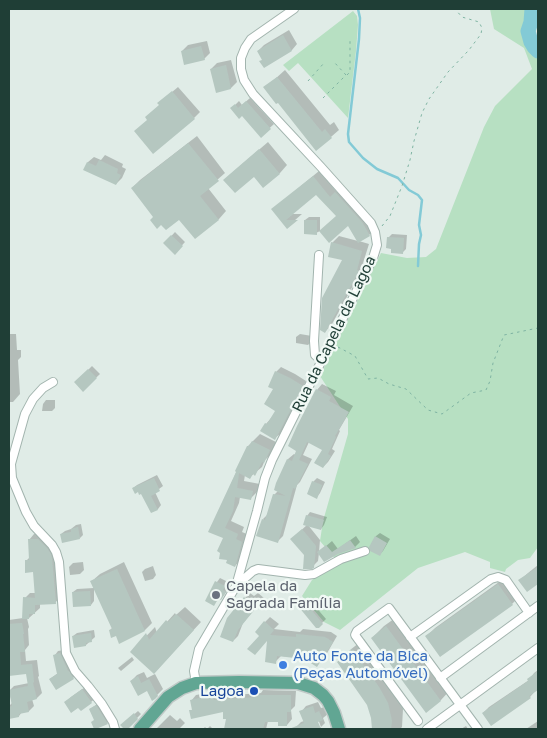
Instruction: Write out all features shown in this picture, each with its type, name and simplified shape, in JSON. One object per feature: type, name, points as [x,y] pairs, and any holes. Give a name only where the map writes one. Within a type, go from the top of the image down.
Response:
[{"type":"main road","points":[[140,729],[168,697],[182,688],[196,683],[239,682],[298,683],[308,685],[318,690],[328,701],[339,729]]},
{"type":"street","points":[[294,9],[251,39],[241,58],[244,80],[253,94],[371,223],[376,232]]},
{"type":"street","name":"Rua da Capela da Lagoa","points":[[196,683],[194,671],[200,649],[236,586],[265,478],[272,460],[373,258],[376,246],[376,232]]},
{"type":"street","points":[[319,255],[314,341],[315,355],[322,361]]},
{"type":"street","points":[[53,382],[43,388],[33,399],[26,414],[11,464],[10,476],[34,526],[56,552],[59,562],[66,653],[75,671],[102,704],[115,729]]},
{"type":"street","points":[[236,586],[252,571],[258,569],[305,575],[314,574],[341,559],[365,551]]},
{"type":"street","points":[[410,638],[491,578],[498,577],[506,580],[529,613]]},
{"type":"street","points":[[440,678],[538,606]]},
{"type":"street","points":[[418,721],[355,634],[389,608],[478,729]]},
{"type":"street","points":[[427,729],[538,648]]},
{"type":"path","points":[[376,232],[390,216],[404,181],[422,113],[429,98],[448,72],[481,34],[482,28],[479,22],[462,17],[454,9]]},
{"type":"path","points":[[323,98],[350,72],[350,40]]},
{"type":"path","points":[[346,56],[350,55]]},
{"type":"path","points":[[334,62],[346,75]]},
{"type":"path","points":[[308,81],[324,63]]},
{"type":"path","points":[[330,344],[355,356],[368,379],[378,378],[389,384],[406,389],[428,410],[442,414],[471,393],[486,390],[490,381],[493,363],[504,336],[538,328]]},
{"type":"green space","points":[[490,9],[530,9],[530,21],[526,32],[533,47],[538,52],[538,547],[530,558],[518,560],[506,569],[505,572],[490,568],[490,562],[465,552],[418,568],[340,630],[324,622],[302,596],[312,580],[337,561],[320,541],[323,521],[348,434],[348,419],[320,376],[381,253],[407,258],[426,257],[436,249],[484,127],[495,106],[532,69],[524,48],[494,29]]},
{"type":"green space","points":[[353,11],[357,16],[358,25],[348,118],[298,63],[289,71],[283,65]]},
{"type":"building","points":[[283,35],[292,51],[264,68],[259,61],[262,60],[257,51]]},
{"type":"building","points":[[201,46],[205,60],[184,65],[181,51]]},
{"type":"building","points":[[226,65],[231,89],[216,93],[210,69]]},
{"type":"building","points":[[277,77],[322,132],[325,129],[332,138],[316,151],[263,87]]},
{"type":"building","points":[[172,91],[195,119],[153,154],[134,131],[147,120],[145,117],[159,105],[157,103]]},
{"type":"building","points":[[246,101],[271,129],[261,138],[242,116],[239,119],[230,108],[235,104],[238,108]]},
{"type":"building","points":[[188,143],[219,181],[200,196],[219,220],[195,239],[179,220],[166,230],[161,225],[157,229],[150,220],[153,217],[131,188]]},
{"type":"building","points":[[259,149],[280,174],[263,188],[254,177],[235,193],[223,180]]},
{"type":"building","points":[[99,160],[118,169],[117,173],[121,175],[116,185],[83,170],[87,162],[96,166]]},
{"type":"building","points":[[313,176],[330,197],[335,192],[362,222],[370,236],[358,243],[348,226],[329,243],[319,231],[336,216],[316,195],[286,220],[298,220],[287,229],[271,209]]},
{"type":"building","points":[[304,220],[317,220],[317,235],[304,234]]},
{"type":"building","points":[[171,235],[183,246],[175,255],[163,243]]},
{"type":"building","points":[[387,237],[404,238],[403,254],[391,253],[391,249],[386,248]]},
{"type":"building","points":[[331,242],[362,251],[357,270],[359,271],[325,333],[320,330],[322,298],[342,260],[328,257]]},
{"type":"building","points":[[88,369],[97,378],[83,392],[74,382]]},
{"type":"building","points":[[275,371],[303,386],[275,440],[260,431],[275,411],[264,404],[273,389],[268,387]]},
{"type":"building","points":[[316,389],[331,397],[329,401],[349,412],[335,436],[328,454],[331,456],[323,468],[314,463],[322,450],[307,442],[299,460],[308,464],[295,489],[293,488],[278,543],[256,536],[262,519],[265,520],[273,494],[286,496],[274,490],[287,459],[292,461],[296,451],[288,446]]},
{"type":"building","points":[[252,441],[270,450],[255,476],[253,474],[250,479],[239,473],[237,488],[253,491],[251,500],[235,497],[233,511],[225,528],[238,534],[236,539],[242,542],[235,567],[226,563],[227,560],[219,559],[220,553],[217,551],[223,538],[208,532],[247,446]]},
{"type":"building","points":[[154,478],[160,491],[151,496],[158,510],[151,513],[141,494],[139,495],[138,492],[135,494],[132,488]]},
{"type":"building","points":[[312,481],[322,485],[317,499],[307,494]]},
{"type":"building","points":[[306,515],[324,520],[321,530],[303,525]]},
{"type":"building","points":[[78,527],[80,539],[62,543],[60,534],[71,532],[71,529]]},
{"type":"building","points":[[302,529],[316,546],[314,568],[312,569],[303,569],[304,555],[290,539]]},
{"type":"building","points":[[375,536],[387,543],[380,556],[370,551],[369,547]]},
{"type":"building","points":[[28,539],[38,539],[51,554],[56,604],[35,605],[35,614],[29,614],[29,619],[22,619],[23,597],[35,598],[33,572],[25,573],[25,560],[29,560]]},
{"type":"building","points":[[350,540],[356,548],[338,554],[324,562],[317,552],[326,545],[332,552]]},
{"type":"building","points":[[538,567],[538,584],[527,592],[518,580]]},
{"type":"building","points":[[117,569],[145,631],[119,644],[116,636],[111,638],[109,630],[112,629],[90,581]]},
{"type":"building","name":"Capela da Sagrada Família","points":[[215,581],[225,586],[223,590],[226,592],[221,600],[218,599],[214,606],[205,601]]},
{"type":"building","points":[[498,584],[513,605],[440,657],[425,636]]},
{"type":"building","points":[[90,591],[91,606],[73,607],[72,592]]},
{"type":"building","points":[[244,597],[248,601],[252,597],[260,603],[238,630],[233,642],[220,637],[227,618]]},
{"type":"building","points":[[304,601],[323,624],[319,628],[316,628],[298,606]]},
{"type":"building","points":[[176,614],[194,630],[154,674],[130,652],[146,633],[149,640],[166,620],[168,622]]},
{"type":"building","points":[[264,621],[274,630],[270,635],[296,637],[296,634],[325,637],[333,642],[317,667],[295,653],[295,658],[277,656],[276,664],[265,662],[267,641],[255,655],[247,649],[259,636],[255,632]]},
{"type":"building","points":[[22,623],[25,652],[20,652],[21,665],[32,664],[33,683],[37,699],[27,702],[29,712],[9,719],[9,707],[12,706],[9,690],[28,686],[26,674],[9,676],[9,624]]},
{"type":"building","points":[[386,626],[441,701],[426,713],[371,638]]},
{"type":"building","points":[[91,633],[92,642],[86,643],[86,646],[74,648],[72,636]]},
{"type":"building","points":[[352,649],[388,703],[392,721],[391,729],[372,729],[367,705],[337,662]]},
{"type":"building","points":[[60,653],[74,679],[56,690],[49,679],[57,674],[53,655]]},
{"type":"building","points":[[538,671],[538,690],[529,696],[531,698],[491,726],[482,713],[528,681],[527,679]]},
{"type":"building","points":[[138,676],[141,683],[149,679],[158,696],[152,701],[147,691],[138,696],[130,681]]},
{"type":"building","points":[[82,689],[92,703],[81,711],[78,708],[71,713],[64,702]]},
{"type":"building","points":[[213,695],[214,700],[257,697],[257,695],[291,695],[291,712],[287,712],[287,726],[278,726],[278,722],[265,722],[263,729],[224,729],[226,719],[223,719],[223,712],[191,719],[189,710],[192,710],[190,700]]},
{"type":"building","points":[[96,705],[108,724],[94,729],[91,722],[94,720],[89,709]]},
{"type":"building","points":[[313,706],[315,713],[319,711],[323,720],[318,722],[321,729],[289,729],[304,723],[299,711]]},
{"type":"building","points":[[134,713],[138,719],[128,729],[124,729],[120,725]]},
{"type":"waterway","points":[[358,9],[360,18],[359,39],[348,134],[349,142],[363,158],[377,169],[398,178],[422,200],[418,266]]},
{"type":"waterway","points":[[532,9],[528,31],[531,42],[538,51]]},
{"type":"place","name":"Capela da Sagrada Família","points":[[216,595]]},
{"type":"place","name":"Auto Fonte da Bica (Peças Automóvel)","points":[[283,665]]},
{"type":"place","name":"Lagoa","points":[[254,691]]}]
